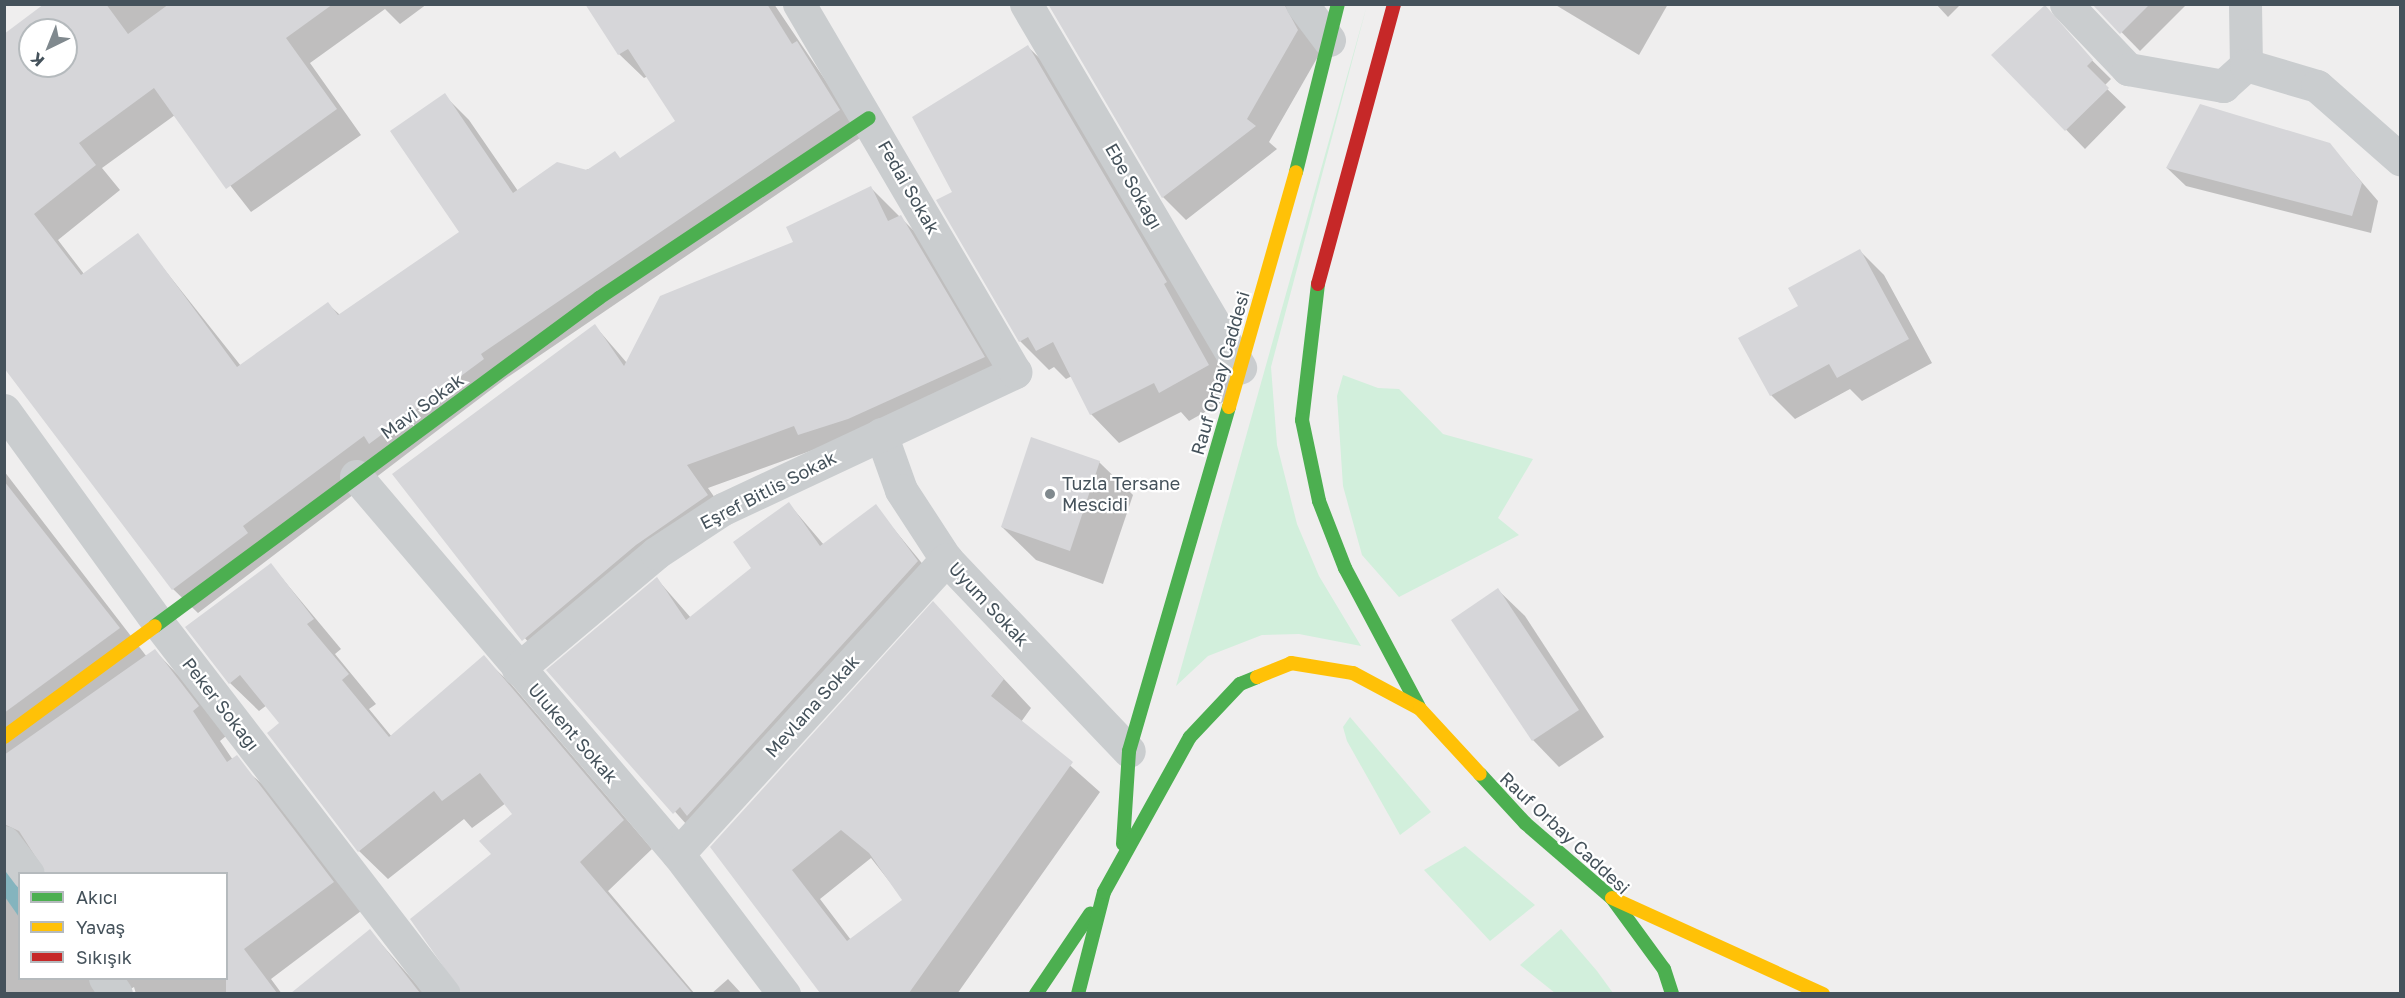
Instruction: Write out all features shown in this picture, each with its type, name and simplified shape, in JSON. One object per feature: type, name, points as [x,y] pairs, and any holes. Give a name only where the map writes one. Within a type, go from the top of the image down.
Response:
[{"type":"main road","name":"Rauf Orbay Caddesi","points":[[1123,856],[1129,751],[1240,368],[1338,4]]},
{"type":"main road","name":"Rauf Orbay Caddesi","points":[[1394,4],[1314,297],[1302,420],[1319,501],[1345,568],[1420,709],[1525,823],[1612,898],[1664,969],[1672,993]]},
{"type":"main road","name":"Mavi Sokak","points":[[4,737],[599,298],[869,118]]},
{"type":"main road","name":"Rauf Orbay Caddesi","points":[[1036,993],[1104,892],[1157,789],[1202,722],[1240,684],[1266,670],[1292,663],[1343,670],[1420,709]]},
{"type":"main road","name":"Rauf Orbay Caddesi","points":[[1078,993],[1104,892]]},
{"type":"main road","points":[[1612,898],[1823,993]]},
{"type":"street","name":"Fedai Sokak","points":[[799,4],[869,118],[1015,372]]},
{"type":"street","name":"Ebe Sokağı","points":[[1026,4],[1240,368]]},
{"type":"street","points":[[1302,4],[1329,40]]},
{"type":"street","points":[[2066,4],[2128,69],[2223,86],[2246,65],[2245,4]]},
{"type":"street","points":[[2246,65],[2317,86],[2400,159]]},
{"type":"street","name":"Eşref Bitlis Sokak","points":[[518,669],[687,532],[881,434],[1015,372]]},
{"type":"street","name":"Peker Sokağı","points":[[4,410],[159,624],[444,993]]},
{"type":"street","name":"Uyum Sokak","points":[[881,434],[901,490],[946,559],[1129,751]]},
{"type":"street","name":"Ulukent Sokak","points":[[356,476],[518,669],[678,854],[784,993]]},
{"type":"street","name":"Mevlana Sokak","points":[[678,854],[946,559]]},
{"type":"street","points":[[4,842],[27,872]]},
{"type":"street","points":[[106,980],[116,993]]},
{"type":"green space","points":[[1367,5],[1271,367],[1277,445],[1297,524],[1319,576],[1361,646],[1299,634],[1262,635],[1208,656],[1176,686]]},
{"type":"green space","points":[[1343,375],[1378,388],[1399,389],[1443,434],[1533,459],[1498,518],[1519,535],[1399,597],[1362,555],[1343,486],[1337,396]]},
{"type":"green space","points":[[1350,717],[1431,812],[1400,835],[1347,741],[1343,727]]},
{"type":"green space","points":[[1465,846],[1535,905],[1490,941],[1424,870]]},
{"type":"green space","points":[[1561,929],[1613,993],[1555,993],[1520,965]]},
{"type":"water","points":[[4,849],[19,872],[18,916],[5,897]]},
{"type":"building","points":[[44,4],[106,4],[128,34],[169,4],[333,4],[286,38],[337,109],[226,189],[154,88],[79,143],[96,165],[34,214],[81,275],[138,233],[237,367],[328,302],[338,315],[459,232],[390,131],[445,93],[513,193],[557,162],[587,170],[615,151],[620,158],[675,121],[628,49],[618,55],[585,4],[767,4],[792,44],[797,41],[840,110],[481,354],[484,359],[369,444],[364,436],[243,526],[248,533],[172,590],[4,368],[4,34],[18,24],[18,78],[78,78],[78,18],[25,18]]},
{"type":"building","points":[[1048,4],[1284,4],[1298,30],[1247,119],[1256,126],[1162,198]]},
{"type":"building","points":[[2092,4],[2150,4],[2120,34]]},
{"type":"building","points":[[2045,5],[2093,60],[2087,66],[2109,88],[2065,131],[1991,55]]},
{"type":"building","points":[[1028,45],[1167,282],[1164,284],[1209,365],[1159,393],[1154,383],[1090,415],[1053,342],[1036,351],[1028,337],[1019,342],[936,200],[952,192],[912,117]]},
{"type":"building","points":[[2200,104],[2330,143],[2362,183],[2352,216],[2166,168]]},
{"type":"building","points":[[871,186],[888,221],[901,215],[985,357],[848,419],[798,435],[794,426],[687,465],[708,495],[636,545],[522,641],[392,474],[595,324],[624,366],[660,296],[793,242],[786,227]]},
{"type":"building","points":[[1860,249],[1909,339],[1837,378],[1829,364],[1770,396],[1738,338],[1798,306],[1788,288]]},
{"type":"building","name":"Tuzla Tersane Mescidi","points":[[1031,437],[1100,461],[1070,551],[1001,527]]},
{"type":"building","points":[[4,481],[120,628],[4,713]]},
{"type":"building","points":[[789,502],[820,546],[876,504],[918,561],[687,816],[680,807],[673,814],[546,670],[657,577],[686,620],[751,568],[733,542]]},
{"type":"building","points":[[271,563],[314,619],[307,624],[349,674],[342,680],[389,737],[484,655],[624,820],[580,862],[692,993],[462,993],[410,919],[491,854],[479,841],[512,814],[480,773],[442,801],[434,791],[358,852],[267,733],[279,723],[240,675],[229,684],[185,627]]},
{"type":"building","points":[[1498,588],[1579,710],[1532,741],[1451,620]]},
{"type":"building","points":[[933,601],[1004,679],[991,696],[1073,762],[909,993],[820,993],[710,847]],"holes":[[[841,830],[869,853],[902,900],[847,941],[792,870]]]},
{"type":"building","points":[[155,649],[199,706],[193,711],[227,762],[237,755],[334,882],[244,949],[277,993],[226,993],[228,872],[45,872],[19,831],[4,824],[4,755]]},
{"type":"building","points":[[370,929],[420,993],[291,993]]},
{"type":"traffic: fast","points":[[1296,172],[1338,4]]},
{"type":"traffic: fast","points":[[155,626],[599,298],[869,118]]},
{"type":"traffic: fast","points":[[1318,284],[1302,420],[1319,501],[1345,568],[1419,707]]},
{"type":"traffic: fast","points":[[1123,844],[1129,751],[1229,407]]},
{"type":"traffic: fast","points":[[1078,994],[1104,892],[1190,737],[1240,684],[1257,677]]},
{"type":"traffic: fast","points":[[1480,774],[1525,823],[1612,898],[1664,969],[1672,994]]},
{"type":"traffic: fast","points":[[1036,994],[1090,914]]},
{"type":"traffic: slow","points":[[1229,407],[1296,172]]},
{"type":"traffic: slow","points":[[4,737],[155,626]]},
{"type":"traffic: slow","points":[[1257,677],[1291,663],[1353,673],[1420,709],[1480,774]]},
{"type":"traffic: slow","points":[[1612,898],[1823,994]]},
{"type":"traffic: jam","points":[[1318,284],[1394,4]]},
{"type":"place","name":"Tuzla Tersane Mescidi","points":[[1050,494]]}]
